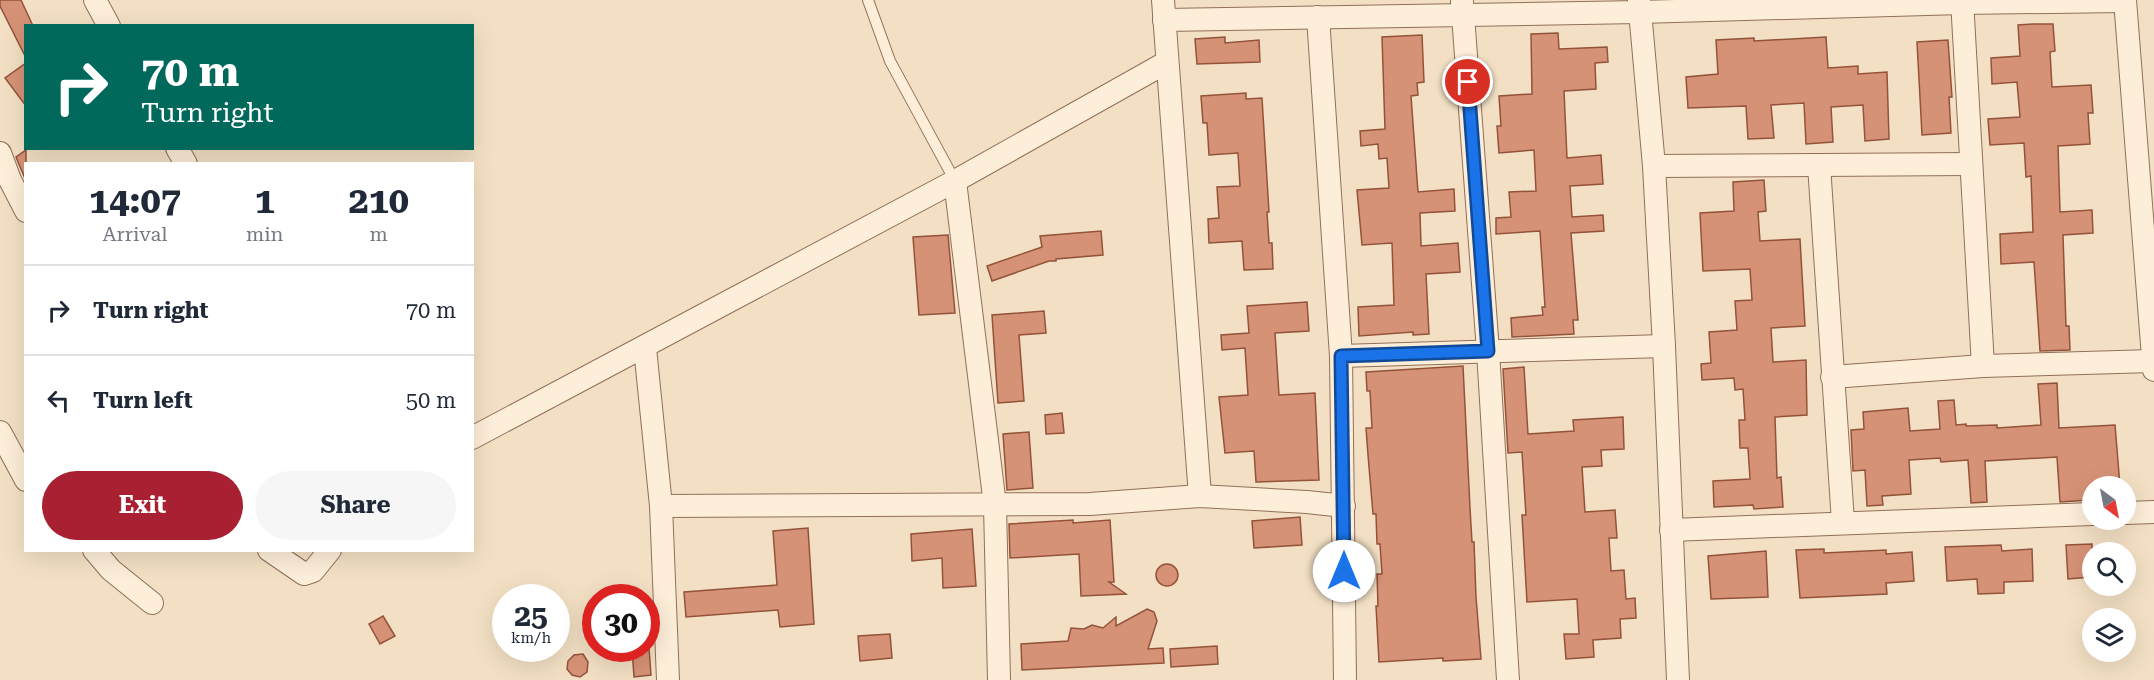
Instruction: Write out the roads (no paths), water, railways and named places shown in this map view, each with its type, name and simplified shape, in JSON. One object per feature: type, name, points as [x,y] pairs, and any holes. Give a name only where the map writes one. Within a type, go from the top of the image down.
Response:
[{"type":"street","points":[[95,0],[108,24]]},
{"type":"street","points":[[1200,496],[1163,10],[1318,18],[1462,8],[2125,1],[2154,370]]},
{"type":"street","points":[[1962,2],[1983,366]]},
{"type":"street","points":[[1640,6],[1654,166],[1678,680]]},
{"type":"street","points":[[1462,8],[1488,351],[1508,680]]},
{"type":"street","points":[[1318,18],[1341,356],[1345,680]]},
{"type":"street","points":[[474,437],[955,182],[1167,62]]},
{"type":"street","points":[[0,153],[10,180],[24,207]]},
{"type":"street","points":[[1819,165],[1843,522]]},
{"type":"street","points":[[1654,166],[1971,165]]},
{"type":"street","points":[[955,182],[995,505],[999,680]]},
{"type":"street","points":[[1341,356],[1664,346]]},
{"type":"street","points":[[645,348],[661,506],[668,680]]},
{"type":"street","points":[[1832,377],[1983,366],[2153,362]]},
{"type":"street","points":[[0,432],[24,476]]},
{"type":"street","points":[[661,506],[1090,504],[1200,496],[1344,506]]},
{"type":"street","points":[[2136,513],[2154,512]]},
{"type":"street","points":[[1671,530],[2082,514]]},
{"type":"street","points":[[96,552],[111,570],[152,603]]},
{"type":"street","points":[[272,552],[304,574],[313,570],[328,552]]},
{"type":"lane","points":[[868,0],[890,61],[955,182]]}]
